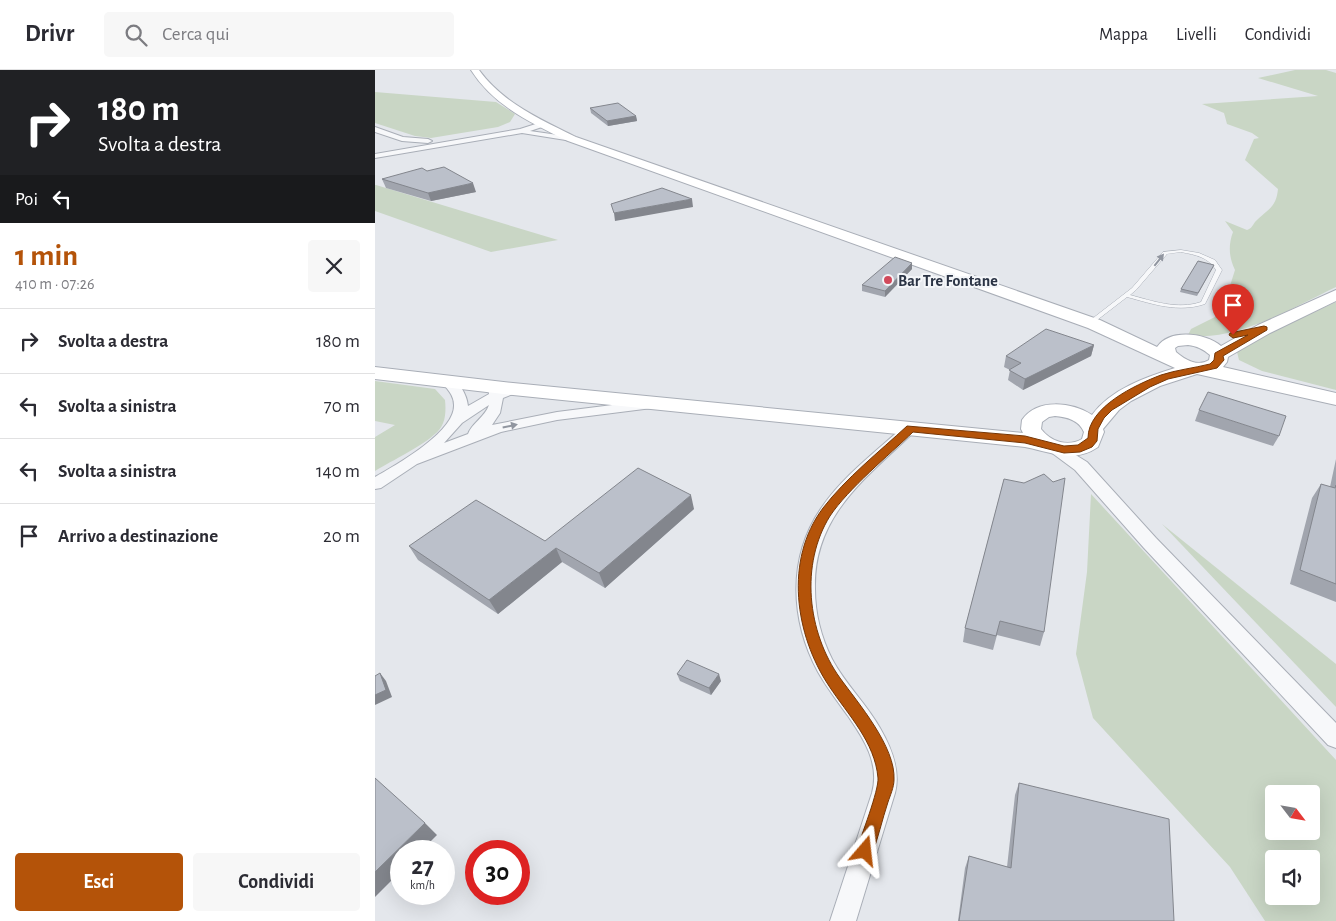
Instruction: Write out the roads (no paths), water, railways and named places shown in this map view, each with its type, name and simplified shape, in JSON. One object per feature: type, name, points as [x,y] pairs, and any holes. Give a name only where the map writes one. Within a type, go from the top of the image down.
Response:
[{"type":"street","points":[[475,70],[493,93],[518,119],[542,124],[572,139],[1169,350],[1184,365],[1336,399]]},
{"type":"street","points":[[504,132],[518,119]]},
{"type":"street","points":[[376,154],[504,132],[529,130],[542,124]]},
{"type":"street","points":[[375,129],[415,143],[415,146]]},
{"type":"street","points":[[504,132],[539,133],[572,139]]},
{"type":"street","points":[[376,138],[415,146]]},
{"type":"street","points":[[402,139],[421,142],[451,141]]},
{"type":"street","points":[[376,154],[451,141]]},
{"type":"street","points":[[375,373],[448,381],[502,390],[1025,440],[1070,450],[1084,446],[1093,439],[1093,429],[1099,416],[1108,407],[1123,398],[1165,377],[1215,365],[1219,356],[1264,329],[1336,295]]},
{"type":"street","points":[[963,434],[1008,429],[1049,411],[1067,412],[1097,404],[1152,373],[1169,350],[1197,341],[1264,329]]},
{"type":"street","points":[[1197,341],[1212,348],[1219,356],[1249,371],[1297,389]]},
{"type":"street","points":[[415,460],[446,433],[461,410],[460,398],[448,381]]},
{"type":"street","points":[[456,420],[502,390]]},
{"type":"street","points":[[469,438],[486,424],[496,410],[502,390]]},
{"type":"street","points":[[375,484],[415,460],[497,428],[557,416],[657,404]]},
{"type":"street","points":[[1067,412],[1085,420],[1093,429]]},
{"type":"street","points":[[1032,420],[1033,432],[1081,466],[1150,543],[1336,738]]},
{"type":"street","points":[[843,921],[886,780],[881,753],[863,720],[833,680],[815,648],[807,612],[804,583],[807,560],[818,528],[827,512],[847,489],[910,428]]},
{"type":"lane","points":[[1092,323],[1134,289],[1165,253],[1181,251],[1197,254],[1208,258],[1218,265],[1219,270],[1203,302],[1198,305],[1174,306],[1126,296]]},
{"type":"place","name":"Bar Tre Fontane","points":[[888,280]]}]
